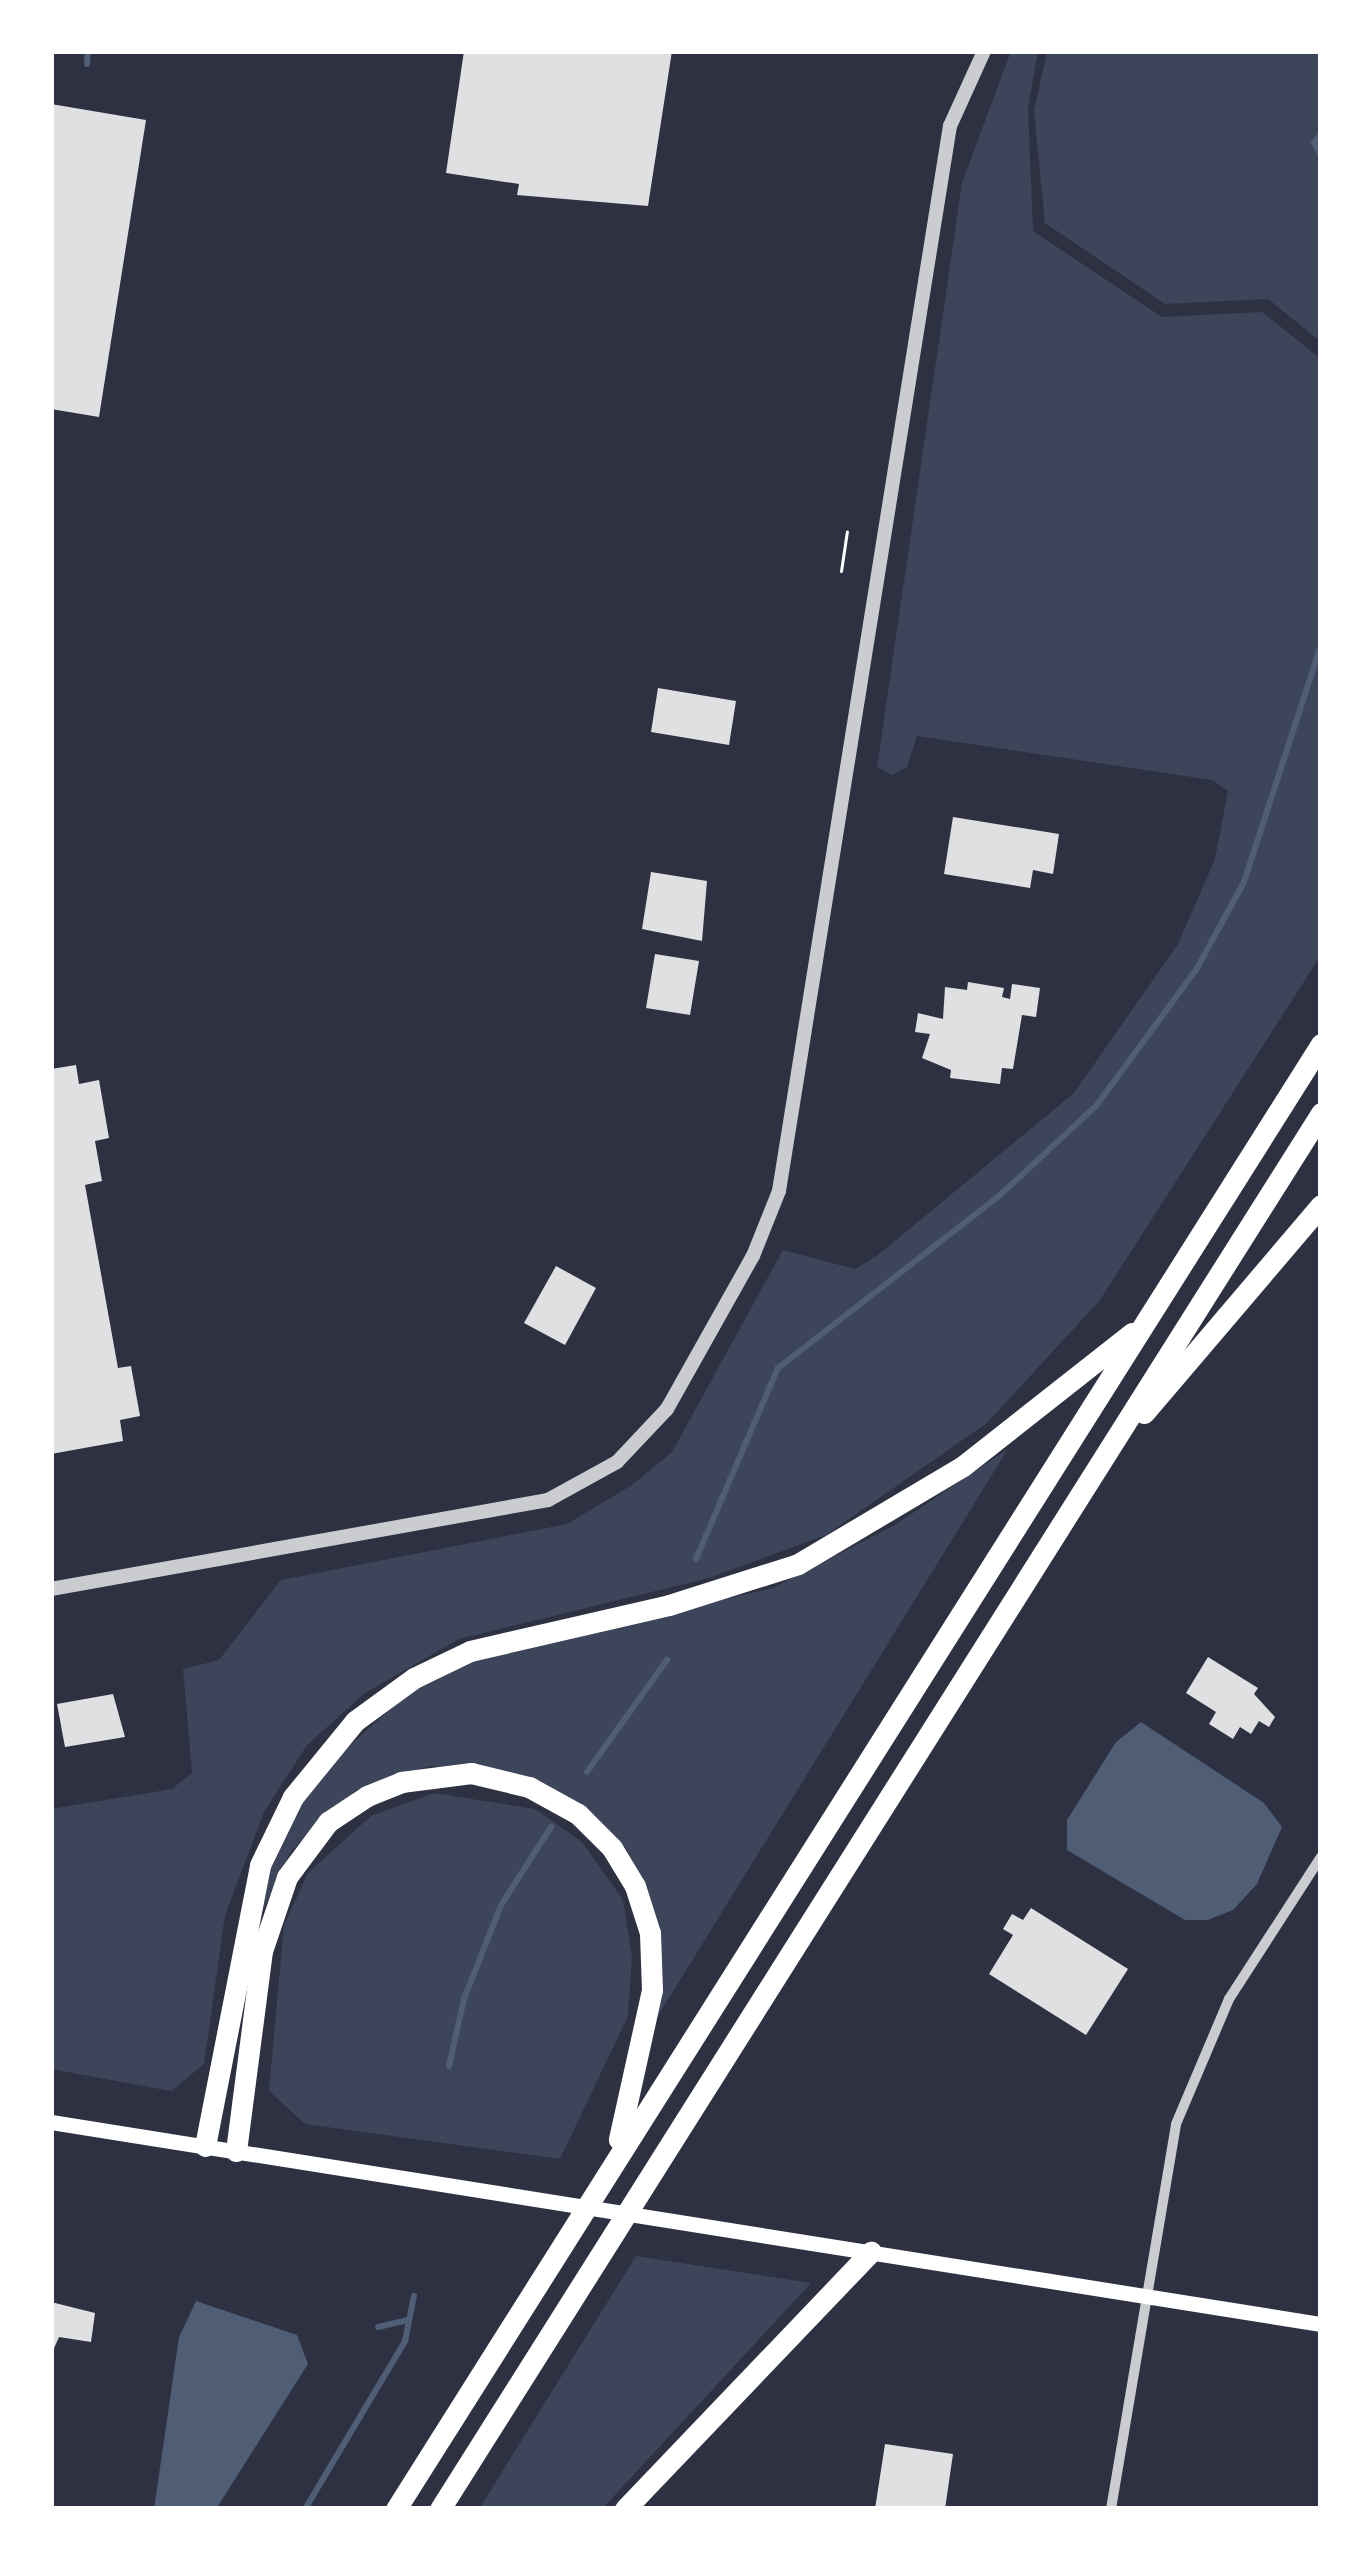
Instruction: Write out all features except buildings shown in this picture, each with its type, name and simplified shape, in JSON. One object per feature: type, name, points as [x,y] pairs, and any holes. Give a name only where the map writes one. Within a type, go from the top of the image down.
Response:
[{"type":"highway","points":[[396,2509],[1321,1044]]},
{"type":"highway","points":[[440,2509],[1321,1113]]},
{"type":"highway","points":[[1093,1473],[1321,1205]]},
{"type":"highway","points":[[206,2146],[260,1865],[293,1797],[356,1721],[414,1678],[470,1651],[669,1605],[798,1564],[948,1476],[1143,1324]]},
{"type":"highway","points":[[236,2151],[262,1951],[286,1877],[328,1822],[367,1796],[435,1775],[471,1773],[529,1787],[578,1814],[612,1848],[634,1886],[650,1933],[652,1990],[615,2158]]},
{"type":"highway","points":[[625,2509],[871,2252]]},
{"type":"main road","points":[[51,2122],[1321,2324]]},
{"type":"street","points":[[51,1588],[548,1500],[617,1462],[667,1409],[754,1256],[779,1191],[950,126],[984,51]]},
{"type":"street","points":[[1111,2509],[1171,2146],[1192,2078],[1229,2000],[1321,1857]]},
{"type":"path","points":[[841,571],[847,531]]},
{"type":"shaded area","points":[[1011,51],[1038,51],[1028,107],[1033,231],[1162,317],[1262,312],[1321,359],[1321,955],[1100,1300],[987,1423],[826,1535],[709,1578],[459,1639],[365,1693],[307,1745],[264,1812],[225,1915],[204,2064],[171,2091],[51,2069],[51,1809],[172,1789],[192,1773],[183,1669],[219,1660],[281,1580],[567,1524],[632,1485],[672,1452],[783,1250],[855,1269],[878,1255],[1074,1093],[1178,944],[1215,859],[1228,791],[1212,780],[917,736],[907,767],[892,775],[877,767],[962,183]]},
{"type":"shaded area","points":[[1047,51],[1321,51],[1321,342],[1268,299],[1165,304],[1045,223],[1034,112]]},
{"type":"shaded area","points":[[1008,1449],[656,2019],[661,1948],[626,1849],[582,1804],[524,1775],[429,1766],[356,1790],[292,1850],[257,1923],[259,1895],[289,1820],[319,1774],[410,1691],[486,1654],[773,1588],[895,1525]]},
{"type":"shaded area","points":[[1141,1722],[1264,1803],[1282,1827],[1257,1884],[1233,1910],[1208,1920],[1185,1920],[1067,1850],[1067,1820],[1116,1742]]},
{"type":"shaded area","points":[[434,1793],[535,1809],[582,1842],[623,1900],[632,1957],[628,2016],[560,2159],[305,2124],[269,2091],[284,1925],[308,1873],[371,1816]]},
{"type":"shaded area","points":[[636,2256],[811,2283],[602,2509],[479,2509]]},
{"type":"shaded area","points":[[196,2301],[297,2335],[308,2364],[216,2509],[154,2509],[179,2337]]},
{"type":"waterway","points":[[87,64],[88,51]]},
{"type":"waterway","points":[[1264,51],[1271,51]]},
{"type":"waterway","points":[[1321,134],[1314,143],[1321,155]]},
{"type":"waterway","points":[[696,1559],[778,1368],[998,1197],[1096,1106],[1196,970],[1244,882],[1321,645]]},
{"type":"waterway","points":[[587,1772],[667,1660]]},
{"type":"waterway","points":[[449,2066],[464,1999],[501,1905],[551,1827]]},
{"type":"waterway","points":[[305,2509],[405,2341],[414,2296]]},
{"type":"waterway","points":[[378,2327],[408,2320]]}]
